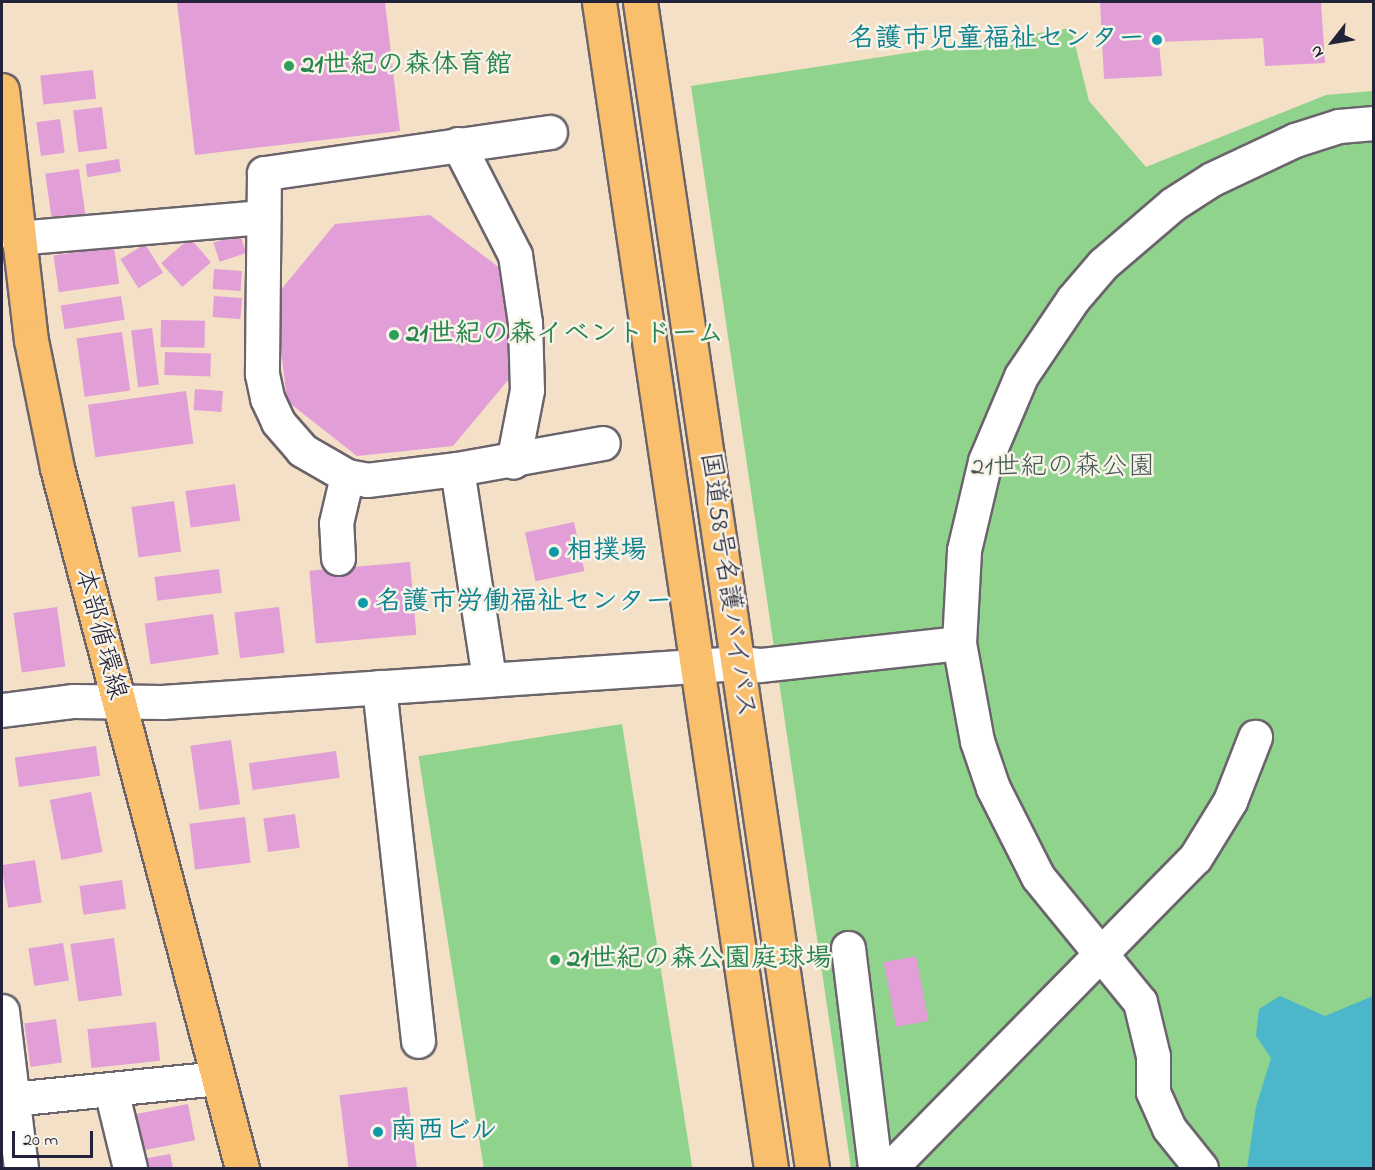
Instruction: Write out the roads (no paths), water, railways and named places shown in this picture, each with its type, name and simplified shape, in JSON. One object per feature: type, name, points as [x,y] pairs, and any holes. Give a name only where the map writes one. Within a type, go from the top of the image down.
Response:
[{"type":"main road","name":"国道58号名護バイパス","points":[[599,2],[771,1168]]},
{"type":"main road","name":"国道58号名護バイパス","points":[[640,2],[812,1168]]},
{"type":"main road","name":"本部循環線","points":[[2,90],[6,173],[31,340],[57,468],[242,1168]]},
{"type":"street","points":[[1201,1168],[1169,1128],[1153,1092],[1154,1056],[1140,1002],[1038,877],[1013,834],[977,741],[959,643],[964,550],[985,460],[1021,376],[1072,299],[1136,233],[1212,179],[1295,140],[1339,126],[1374,123]]},
{"type":"street","points":[[550,132],[264,173],[262,375],[267,398],[278,422],[302,450],[346,476],[367,480],[513,462],[603,443]]},
{"type":"street","points":[[458,144],[515,255],[525,323],[527,390],[513,462]]},
{"type":"street","points":[[17,238],[263,217]]},
{"type":"street","points":[[457,469],[489,678]]},
{"type":"street","points":[[338,558],[336,523],[346,476]]},
{"type":"street","points":[[2,710],[73,701],[119,702],[739,663],[760,665],[959,643]]},
{"type":"street","points":[[379,687],[418,1041]]},
{"type":"street","points":[[890,1168],[1195,858],[1230,801],[1254,738]]},
{"type":"street","points":[[848,948],[875,1168]]},
{"type":"street","points":[[2,1011],[7,1099],[21,1168]]},
{"type":"street","points":[[7,1099],[218,1078]]},
{"type":"street","points":[[111,1090],[130,1168]]},
{"type":"water","points":[[1280,996],[1325,1016],[1373,996],[1373,1168],[1247,1168],[1256,1107],[1271,1058],[1256,1036],[1259,1009]]},
{"type":"place","name":"名護市児童福祉センター","points":[[1157,40]]},
{"type":"place","name":"21世紀の森体育館","points":[[289,66]]},
{"type":"place","name":"21世紀の森イベントドーム","points":[[394,335]]},
{"type":"place","name":"相撲場","points":[[554,552]]},
{"type":"place","name":"名護市労働福祉センター","points":[[363,603]]},
{"type":"place","name":"21世紀の森公園庭球場","points":[[555,960]]},
{"type":"place","name":"南西ビル","points":[[378,1132]]},
{"type":"park label","name":"21世紀の森公園","points":[[1063,468]]}]
